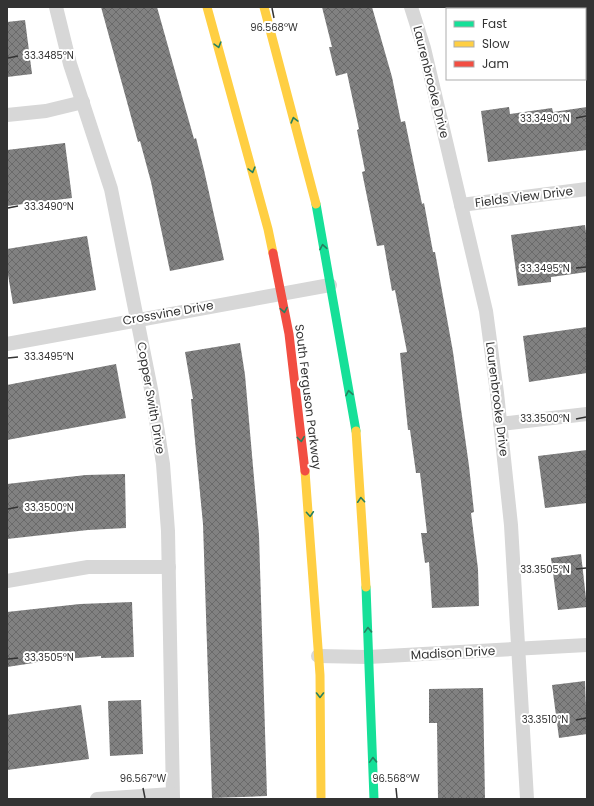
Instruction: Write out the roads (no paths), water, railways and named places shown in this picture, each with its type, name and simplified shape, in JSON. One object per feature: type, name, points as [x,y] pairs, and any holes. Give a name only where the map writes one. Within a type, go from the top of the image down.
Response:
[{"type":"street","name":"Copper Swith Drive","points":[[56,7],[70,64],[111,189],[151,389],[163,464],[169,567],[172,796]]},
{"type":"street","name":"South Ferguson Parkway","points":[[207,7],[268,228],[289,334],[308,497],[318,656],[321,799]]},
{"type":"street","points":[[264,7],[315,202],[356,431],[365,555],[374,799]]},
{"type":"street","name":"Laurenbrooke Drive","points":[[411,7],[424,48],[486,311],[511,525],[527,799]]},
{"type":"street","points":[[7,115],[46,111],[83,102]]},
{"type":"street","name":"Fields View Drive","points":[[461,205],[587,189]]},
{"type":"street","name":"Crossvine Drive","points":[[7,344],[136,319],[330,285]]},
{"type":"street","points":[[500,424],[587,414]]},
{"type":"street","points":[[7,580],[88,567],[169,567]]},
{"type":"street","name":"Madison Drive","points":[[318,656],[368,657],[519,650],[587,645]]},
{"type":"street","points":[[97,799],[172,796]]}]
